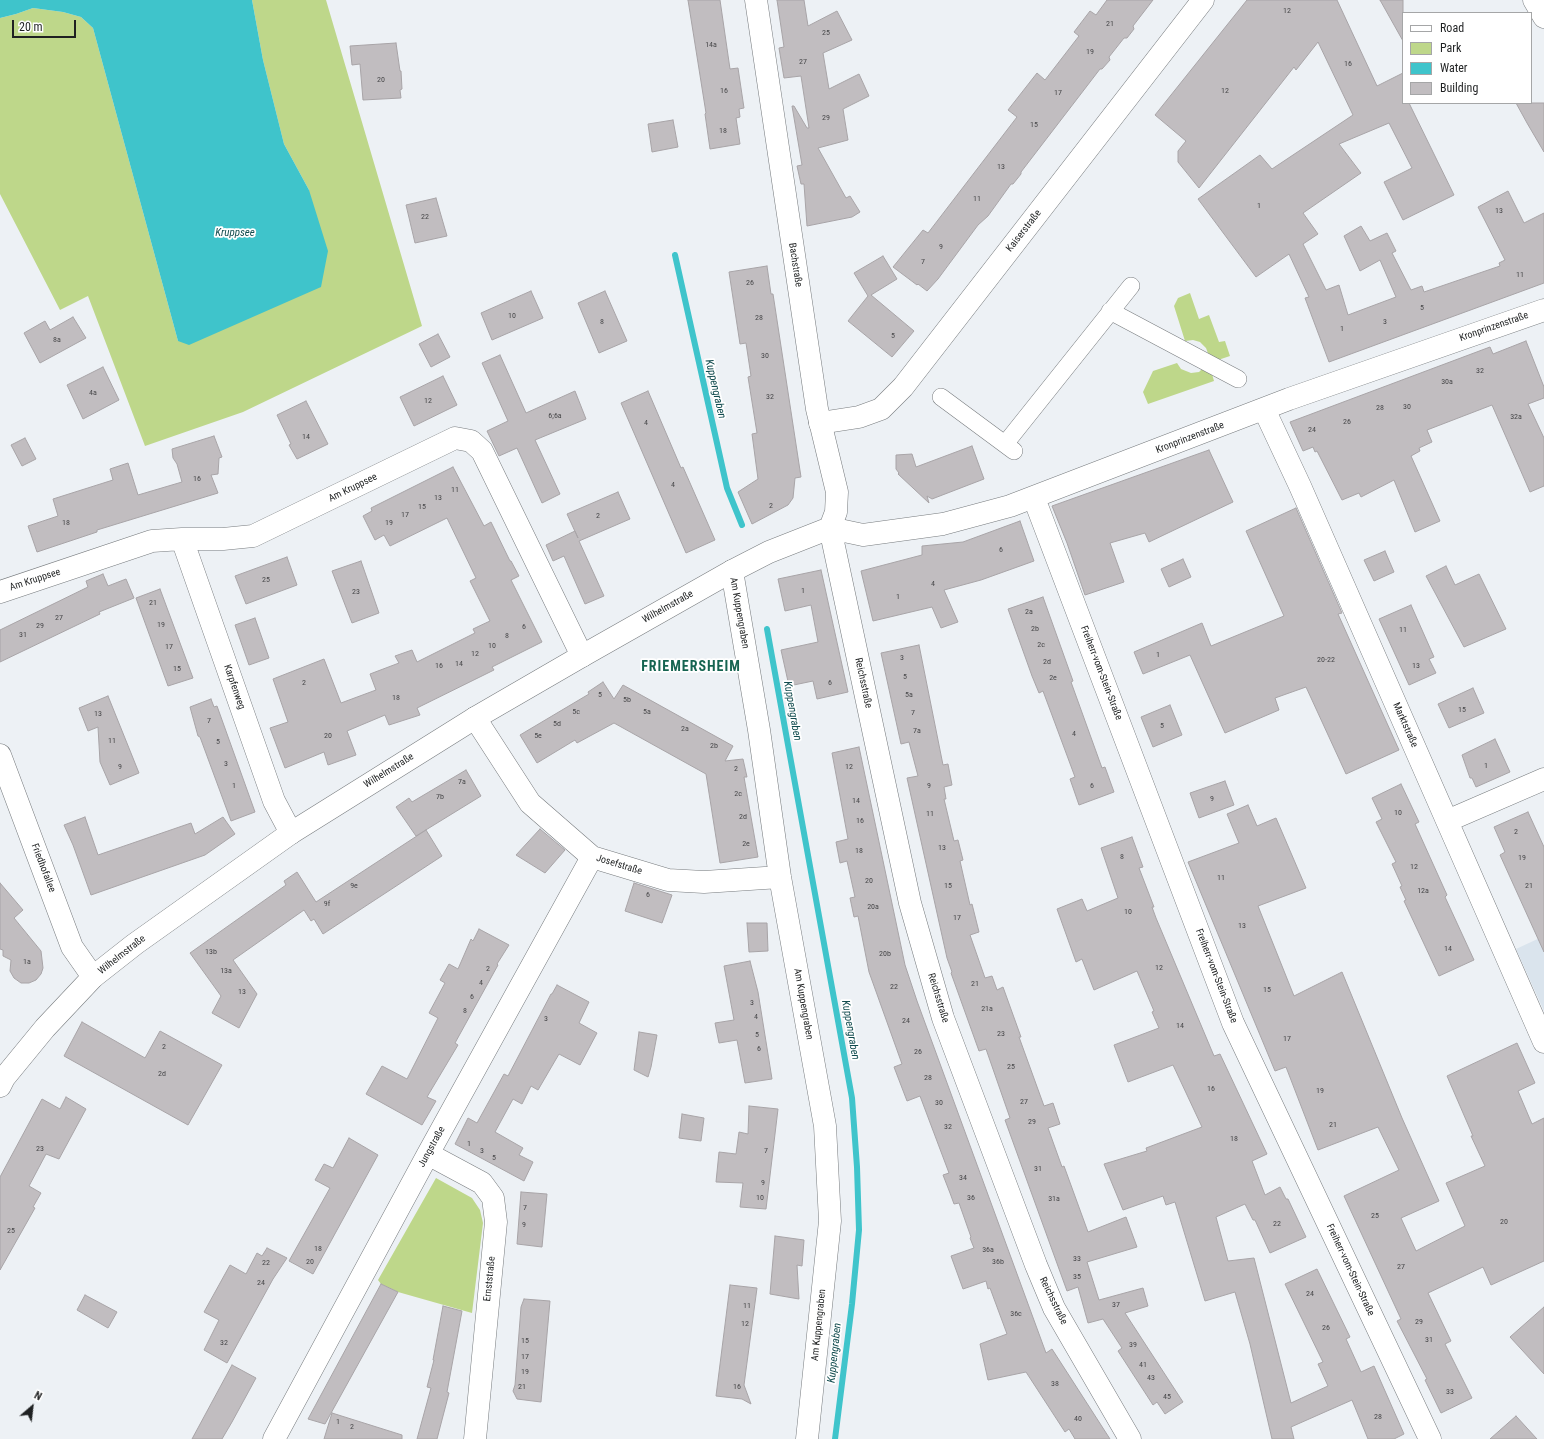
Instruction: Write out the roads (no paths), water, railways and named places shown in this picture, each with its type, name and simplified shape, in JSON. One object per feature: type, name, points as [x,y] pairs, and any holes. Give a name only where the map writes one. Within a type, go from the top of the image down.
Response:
[{"type":"street","name":"Bachstraße","points":[[756,0],[820,423],[837,492],[836,512],[830,528]]},
{"type":"street","name":"Kaiserstraße","points":[[820,423],[859,417],[881,409],[903,387],[1203,0]]},
{"type":"street","points":[[1534,0],[1544,17]]},
{"type":"street","points":[[941,397],[1009,448],[1130,286]]},
{"type":"street","name":"Kronprinzenstraße","points":[[830,528],[863,535],[943,524],[1010,506],[1264,409],[1544,310]]},
{"type":"street","points":[[1110,311],[1238,380]]},
{"type":"street","name":"Marktstraße","points":[[1264,409],[1300,486],[1544,1042]]},
{"type":"street","name":"Am Kruppsee","points":[[0,592],[152,541],[223,539],[253,536],[455,438],[471,441],[482,451],[582,656]]},
{"type":"street","name":"Freiherr-vom-Stein-Straße","points":[[1034,498],[1233,1023],[1430,1439]]},
{"type":"street","name":"Wilhelmstraße","points":[[0,1086],[4,1078],[45,1028],[93,977],[135,944],[291,833],[475,718],[732,571],[768,552],[830,528]]},
{"type":"street","name":"Reichsstraße","points":[[830,528],[910,903],[943,1018],[1036,1265],[1054,1308],[1130,1439]]},
{"type":"street","name":"Karpfenweg","points":[[182,539],[274,802],[291,833]]},
{"type":"street","name":"Am Kuppengraben","points":[[732,571],[759,730],[780,877],[825,1126],[830,1221],[807,1439]]},
{"type":"street","name":"Josefstraße","points":[[475,718],[530,803],[592,857],[668,880],[704,882],[780,877]]},
{"type":"street","name":"Friedhofallee","points":[[0,756],[72,947],[93,977]]},
{"type":"street","points":[[1447,821],[1544,779]]},
{"type":"street","name":"Jungstraße","points":[[274,1439],[428,1154],[592,857]]},
{"type":"street","name":"Ernststraße","points":[[428,1154],[482,1183],[493,1198],[496,1222],[475,1439]]},
{"type":"water","name":"Kruppsee","points":[[0,0],[252,0],[263,60],[284,144],[309,190],[328,251],[321,287],[189,345],[178,341],[93,28],[81,17],[63,12],[33,8],[0,18]]},
{"type":"waterway","name":"Kuppengraben","points":[[675,255],[727,488],[742,525]]},
{"type":"waterway","name":"Kuppengraben","points":[[767,629],[852,1098],[857,1167],[859,1230],[852,1304],[835,1439]]},
{"type":"district","name":"FRIEMERSHEIM","points":[[691,667]]}]
